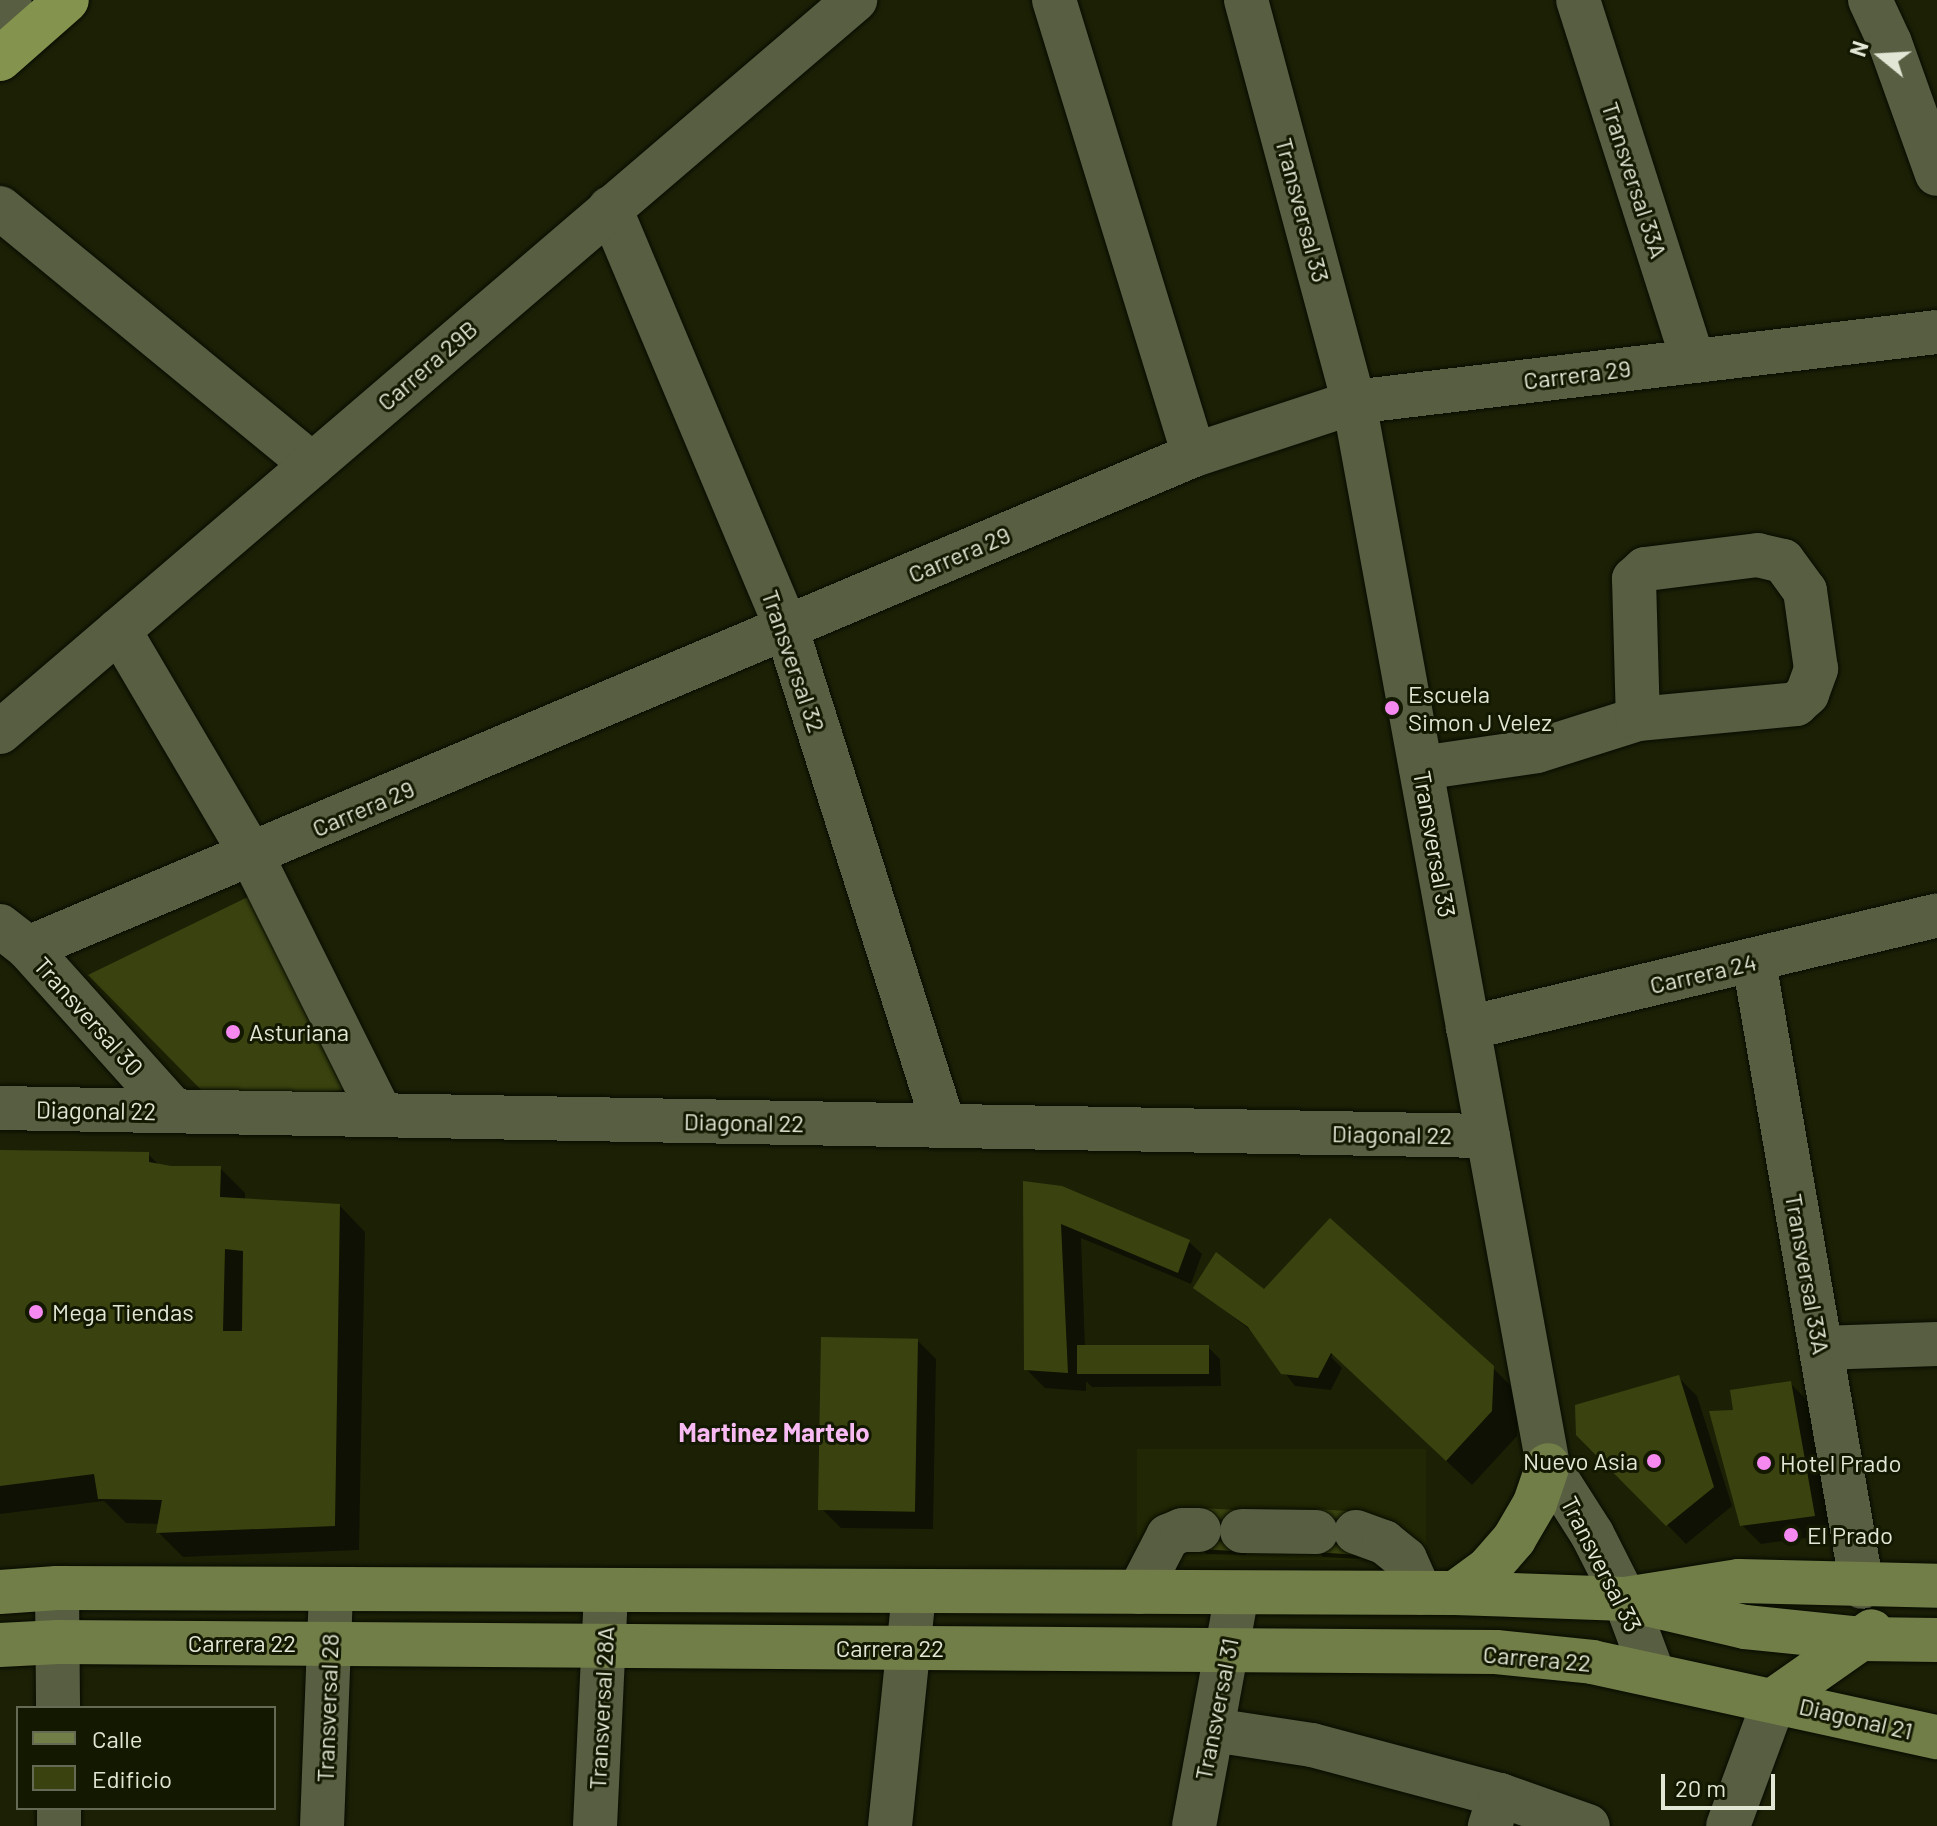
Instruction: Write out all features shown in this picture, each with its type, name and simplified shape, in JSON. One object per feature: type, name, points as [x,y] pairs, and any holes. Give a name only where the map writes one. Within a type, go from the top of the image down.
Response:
[{"type":"highway","points":[[0,59],[67,0]]},
{"type":"main road","points":[[1437,1593],[1488,1569],[1514,1539],[1535,1503],[1548,1465]]},
{"type":"main road","points":[[0,1592],[57,1588],[1437,1593],[1625,1599],[1739,1581],[1862,1587],[1932,1586]]},
{"type":"main road","points":[[1775,1699],[1863,1639],[1932,1586]]},
{"type":"main road","points":[[1625,1599],[1745,1627],[1863,1639],[1937,1640]]},
{"type":"main road","name":"Carrera 22","points":[[0,1645],[58,1642],[1496,1652],[1592,1662],[1775,1699]]},
{"type":"main road","name":"Diagonal 21","points":[[1775,1699],[1937,1737]]},
{"type":"street","points":[[0,9],[10,0]]},
{"type":"street","name":"Carrera 29B","points":[[0,732],[855,0]]},
{"type":"street","points":[[1054,0],[1194,455]]},
{"type":"street","name":"Transversal 33","points":[[1246,0],[1354,402],[1548,1465],[1592,1534],[1625,1599],[1653,1674]]},
{"type":"street","name":"Transversal 33A","points":[[1578,0],[1693,360]]},
{"type":"street","points":[[1870,0],[1890,43],[1937,174]]},
{"type":"street","points":[[0,208],[312,464]]},
{"type":"street","name":"Transversal 32","points":[[610,208],[786,627],[944,1126]]},
{"type":"street","name":"Carrera 29","points":[[14,937],[252,856],[1194,455],[1354,402],[1693,360],[1935,344]]},
{"type":"street","points":[[1421,768],[1537,751],[1638,719],[1796,704],[1807,694],[1816,669],[1805,591],[1783,561],[1758,555],[1645,569],[1634,579],[1638,719]]},
{"type":"street","points":[[119,630],[252,856],[381,1115]]},
{"type":"street","name":"Carrera 24","points":[[1468,1028],[1754,962],[1937,915]]},
{"type":"street","name":"Transversal 30","points":[[14,937],[174,1111]]},
{"type":"street","name":"Transversal 33A","points":[[1754,962],[1862,1587]]},
{"type":"street","name":"Diagonal 22","points":[[0,1108],[1488,1136]]},
{"type":"street","points":[[1821,1348],[1937,1344]]},
{"type":"street","points":[[1139,1592],[1168,1536],[1182,1530],[1220,1530],[1336,1532],[1384,1542],[1437,1593]]},
{"type":"street","points":[[57,1588],[58,1706]]},
{"type":"street","name":"Transversal 28","points":[[322,1826],[331,1591]]},
{"type":"street","name":"Transversal 28A","points":[[595,1826],[606,1646],[606,1591]]},
{"type":"street","points":[[890,1826],[914,1592]]},
{"type":"street","name":"Transversal 31","points":[[1194,1826],[1237,1593]]},
{"type":"street","points":[[1728,1826],[1775,1699]]},
{"type":"street","points":[[1213,1730],[1312,1745],[1495,1811],[1588,1826]]},
{"type":"shaded area","points":[[1137,1449],[1426,1449],[1426,1560],[1137,1560]]},
{"type":"building","name":"Asturiana","points":[[260,891],[347,1090],[214,1103],[88,975]]},
{"type":"building","points":[[0,1150],[149,1152],[149,1162],[171,1166],[221,1166],[220,1197],[340,1204],[335,1526],[156,1533],[162,1500],[98,1499],[94,1474],[0,1486]],"holes":[[[225,1249],[243,1251],[242,1331],[223,1331]]]},
{"type":"building","points":[[1023,1181],[1062,1186],[1190,1240],[1178,1273],[1061,1224],[1068,1373],[1024,1370]]},
{"type":"building","points":[[1330,1218],[1494,1366],[1492,1411],[1446,1461],[1331,1353],[1318,1378],[1281,1374],[1248,1327],[1193,1288],[1216,1252],[1264,1289]]},
{"type":"building","points":[[821,1337],[918,1339],[915,1512],[818,1510]]},
{"type":"building","points":[[1077,1345],[1209,1345],[1209,1374],[1077,1374]]},
{"type":"building","name":"Nuevo Asia","points":[[1679,1375],[1714,1487],[1666,1526],[1576,1435],[1575,1405]]},
{"type":"building","name":"Hotel Prado","points":[[1791,1381],[1815,1516],[1740,1526],[1709,1411],[1733,1410],[1730,1390]]},
{"type":"building","points":[[1200,1508],[1242,1510],[1240,1551],[1198,1549]]},
{"type":"building","points":[[1317,1509],[1358,1512],[1355,1555],[1314,1552]]},
{"type":"place","name":"Escuela Simon J Velez","points":[[1392,708]]},
{"type":"place","name":"Asturiana","points":[[233,1032]]},
{"type":"place","name":"Mega Tiendas","points":[[36,1312]]},
{"type":"place","name":"Nuevo Asia","points":[[1654,1461]]},
{"type":"place","name":"Hotel Prado","points":[[1764,1463]]},
{"type":"place","name":"El Prado","points":[[1791,1535]]},
{"type":"district","name":"Martinez Martelo","points":[[774,1432]]}]
